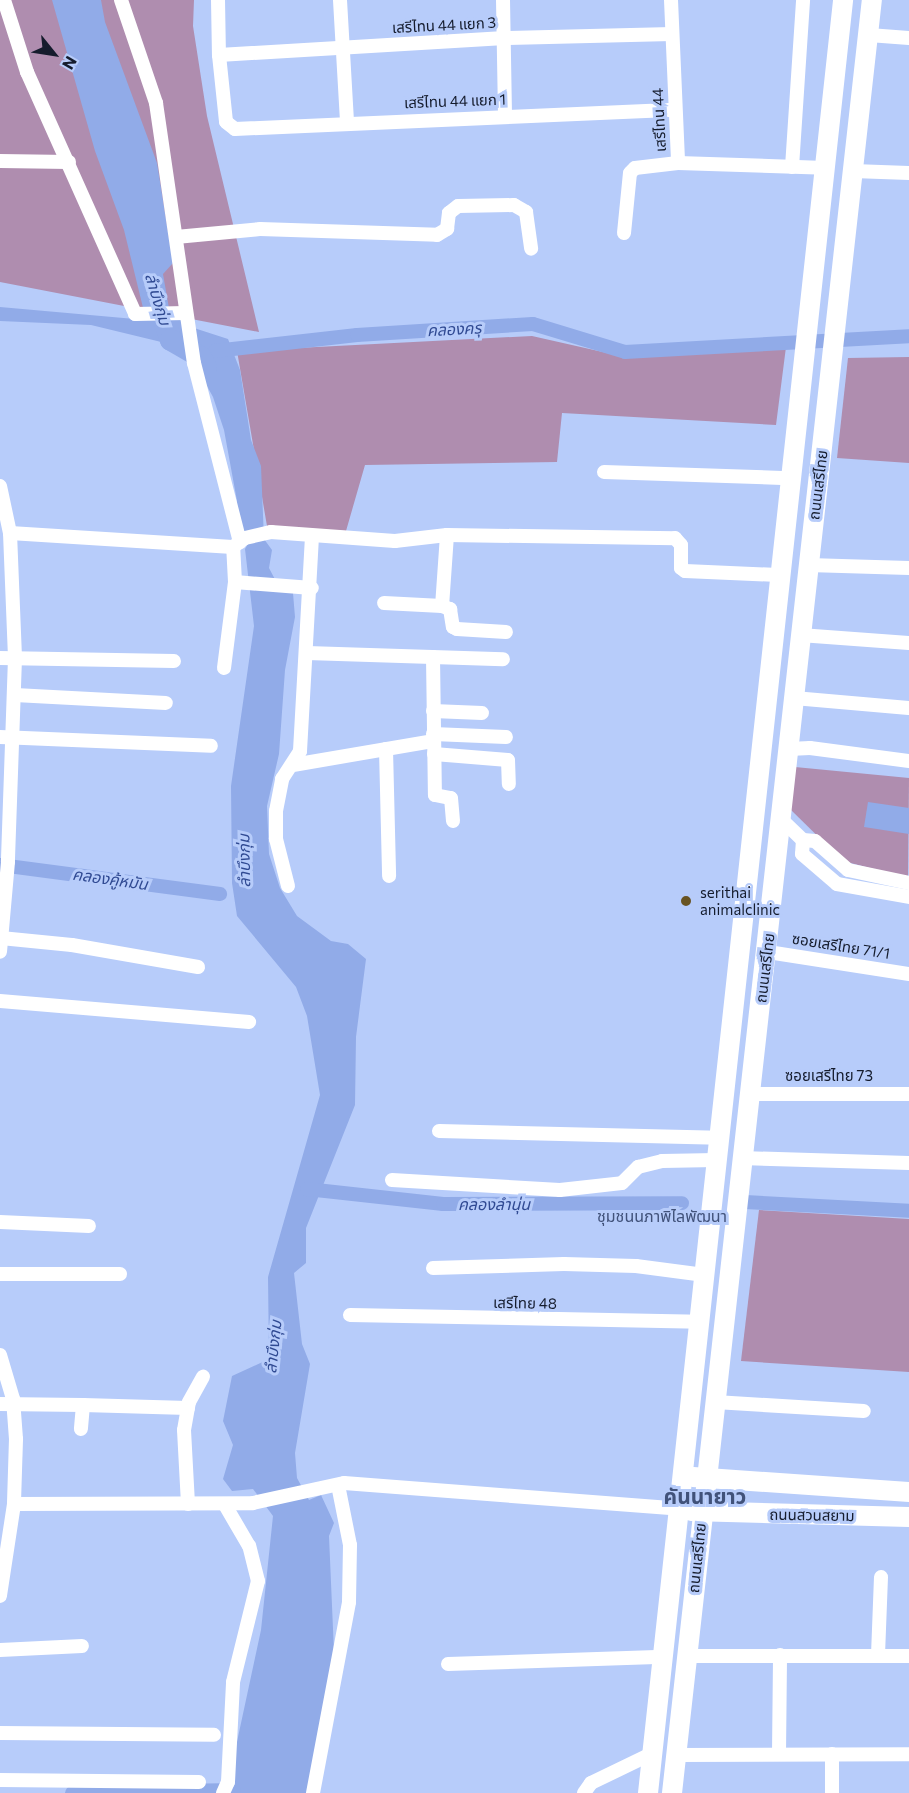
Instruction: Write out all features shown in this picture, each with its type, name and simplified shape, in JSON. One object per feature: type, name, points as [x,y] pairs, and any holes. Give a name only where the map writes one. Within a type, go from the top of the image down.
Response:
[{"type":"main road","name":"ถนนเสรีไทย","points":[[672,1793],[741,1158],[768,952],[800,635],[872,0]]},
{"type":"main road","name":"ถนนเสรีไทย","points":[[648,1793],[762,749],[778,575],[842,5]]},
{"type":"main road","points":[[762,749],[789,750]]},
{"type":"main road","name":"ถนนสวนสยาม","points":[[684,1476],[902,1492]]},
{"type":"main road","points":[[902,1492],[902,1517]]},
{"type":"main road","name":"ถนนสวนสยาม","points":[[680,1509],[702,1512],[902,1517]]},
{"type":"street","points":[[121,0],[156,103],[176,237],[184,314],[194,363],[240,542],[241,582],[224,668]]},
{"type":"street","points":[[218,0],[219,55]]},
{"type":"street","points":[[340,0],[346,122]]},
{"type":"street","points":[[503,0],[505,116]]},
{"type":"street","name":"เสรีไทน 44","points":[[671,0],[678,164],[825,168]]},
{"type":"street","points":[[792,167],[803,0]]},
{"type":"street","points":[[3,3],[27,72],[135,314],[143,316],[184,314]]},
{"type":"street","name":"เสรีไทน 44 แยก 3","points":[[219,55],[504,38],[672,34]]},
{"type":"street","points":[[868,35],[909,38]]},
{"type":"street","name":"เสรีไทน 44 แยก 1","points":[[219,55],[226,122],[236,129],[346,122],[675,110]]},
{"type":"street","points":[[0,161],[69,162]]},
{"type":"street","points":[[624,233],[630,173],[635,168],[678,164]]},
{"type":"street","points":[[853,171],[909,173]]},
{"type":"street","points":[[176,237],[260,229],[436,235],[447,229],[449,213],[458,206],[514,206],[526,212],[531,249]]},
{"type":"street","points":[[604,472],[789,477]]},
{"type":"street","points":[[0,486],[6,529],[6,568],[15,658],[14,738],[5,801],[7,868],[1,945],[72,945],[198,967]]},
{"type":"street","points":[[6,529],[240,542],[266,533],[395,540],[447,535],[675,538],[681,545],[681,568],[685,571],[778,575]]},
{"type":"street","points":[[442,606],[447,535]]},
{"type":"street","points":[[288,886],[276,839],[276,811],[282,779],[300,751],[312,588],[312,536]]},
{"type":"street","points":[[808,565],[909,568]]},
{"type":"street","points":[[241,582],[312,588]]},
{"type":"street","points":[[384,603],[442,606],[450,609],[453,627],[457,629],[506,632]]},
{"type":"street","points":[[800,635],[909,643]]},
{"type":"street","points":[[307,653],[503,659]]},
{"type":"street","points":[[433,657],[435,795],[452,798],[453,821]]},
{"type":"street","points":[[0,658],[174,661]]},
{"type":"street","points":[[15,695],[166,703]]},
{"type":"street","points":[[794,698],[909,708]]},
{"type":"street","points":[[433,711],[482,713]]},
{"type":"street","points":[[0,737],[211,746]]},
{"type":"street","points":[[293,765],[386,749],[506,737]]},
{"type":"street","points":[[434,743],[508,760],[509,784]]},
{"type":"street","points":[[789,750],[810,748],[909,761]]},
{"type":"street","points":[[386,749],[389,876]]},
{"type":"street","points":[[782,820],[803,840],[815,841],[848,870],[909,883]]},
{"type":"street","points":[[803,840],[802,854],[837,884],[909,897]]},
{"type":"street","points":[[837,884],[848,870]]},
{"type":"street","name":"ซอยเสรีไทย 71/1","points":[[768,952],[909,974]]},
{"type":"street","points":[[0,1001],[249,1022]]},
{"type":"street","name":"ซอยเสรีไทย 73","points":[[750,1094],[909,1094]]},
{"type":"street","points":[[440,1131],[718,1138]]},
{"type":"street","points":[[741,1158],[909,1163]]},
{"type":"street","points":[[392,1180],[560,1190],[615,1185],[624,1182],[638,1167],[662,1161],[716,1160]]},
{"type":"street","points":[[0,1222],[89,1226]]},
{"type":"street","points":[[433,1268],[564,1264],[636,1266],[704,1275]]},
{"type":"street","points":[[0,1274],[120,1274]]},
{"type":"street","name":"เสรีไทย 48","points":[[350,1316],[699,1322]]},
{"type":"street","points":[[0,1355],[7,1404],[7,1483],[14,1504],[2,1559],[0,1596]]},
{"type":"street","points":[[188,1504],[184,1430],[188,1408],[203,1377]]},
{"type":"street","points":[[715,1402],[864,1411]]},
{"type":"street","points":[[7,1404],[188,1408]]},
{"type":"street","points":[[81,1429],[83,1405]]},
{"type":"street","points":[[14,1504],[225,1504],[264,1501],[336,1486],[680,1509]]},
{"type":"street","points":[[313,1793],[348,1602],[350,1545],[336,1486]]},
{"type":"street","points":[[224,1791],[233,1682],[258,1581],[249,1546],[225,1504]]},
{"type":"street","points":[[878,1655],[881,1577]]},
{"type":"street","points":[[0,1650],[82,1646]]},
{"type":"street","points":[[779,1754],[780,1655]]},
{"type":"street","points":[[687,1656],[909,1656]]},
{"type":"street","points":[[448,1664],[664,1657]]},
{"type":"street","points":[[0,1733],[214,1735]]},
{"type":"street","points":[[584,1793],[591,1783],[653,1753]]},
{"type":"street","points":[[832,1754],[832,1793]]},
{"type":"street","points":[[676,1755],[909,1754]]},
{"type":"street","points":[[0,1780],[199,1782]]},
{"type":"shaded area","points":[[0,0],[194,0],[193,26],[207,116],[259,332],[0,282]]},
{"type":"shaded area","points":[[532,336],[625,357],[786,347],[776,425],[562,413],[557,462],[365,465],[346,531],[267,526],[237,351]]},
{"type":"shaded area","points":[[909,357],[909,463],[837,458],[848,358]]},
{"type":"shaded area","points":[[795,767],[909,778],[908,878],[843,861],[790,809]]},
{"type":"shaded area","points":[[759,1210],[909,1219],[909,1372],[741,1361]]},
{"type":"water","points":[[52,0],[101,0],[105,22],[157,163],[173,263],[163,274],[170,314],[194,328],[228,339],[240,370],[251,440],[261,466],[264,539],[272,550],[269,568],[279,587],[293,593],[295,617],[285,670],[279,754],[267,806],[269,854],[280,888],[297,916],[331,941],[348,944],[366,959],[356,1037],[355,1105],[306,1228],[306,1263],[294,1273],[302,1344],[310,1364],[295,1453],[297,1478],[309,1500],[321,1495],[334,1523],[329,1536],[334,1652],[310,1793],[226,1793],[261,1630],[273,1516],[253,1489],[232,1491],[223,1479],[233,1445],[223,1421],[232,1376],[269,1359],[268,1277],[320,1095],[307,1016],[296,987],[237,916],[232,883],[231,786],[254,626],[245,549],[249,542],[238,533],[237,501],[224,430],[213,397],[186,348],[91,325],[0,321],[0,307],[146,320],[124,230],[95,151]]},
{"type":"water","points":[[868,802],[909,808],[909,834],[864,827]]},
{"type":"waterway","name":"ลำบึงกุ่ม","points":[[164,320],[171,340],[201,357],[206,368]]},
{"type":"waterway","name":"คลองครุ","points":[[215,351],[357,335],[533,324],[625,352],[909,336]]},
{"type":"waterway","name":"คลองคู้หมัน","points":[[0,865],[220,894]]},
{"type":"waterway","name":"คลองลำนุ่น","points":[[307,1189],[443,1204],[682,1203]]},
{"type":"waterway","name":"คลองลำนุ่น","points":[[745,1202],[909,1211]]},
{"type":"waterway","points":[[72,1793],[234,1790]]},
{"type":"place","name":"serithai animalclinic","points":[[686,901]]},
{"type":"district","name":"ชุมชนนภาพิไลพัฒนา","points":[[662,1216]]},
{"type":"district","name":"คันนายาว","points":[[705,1496]]}]
